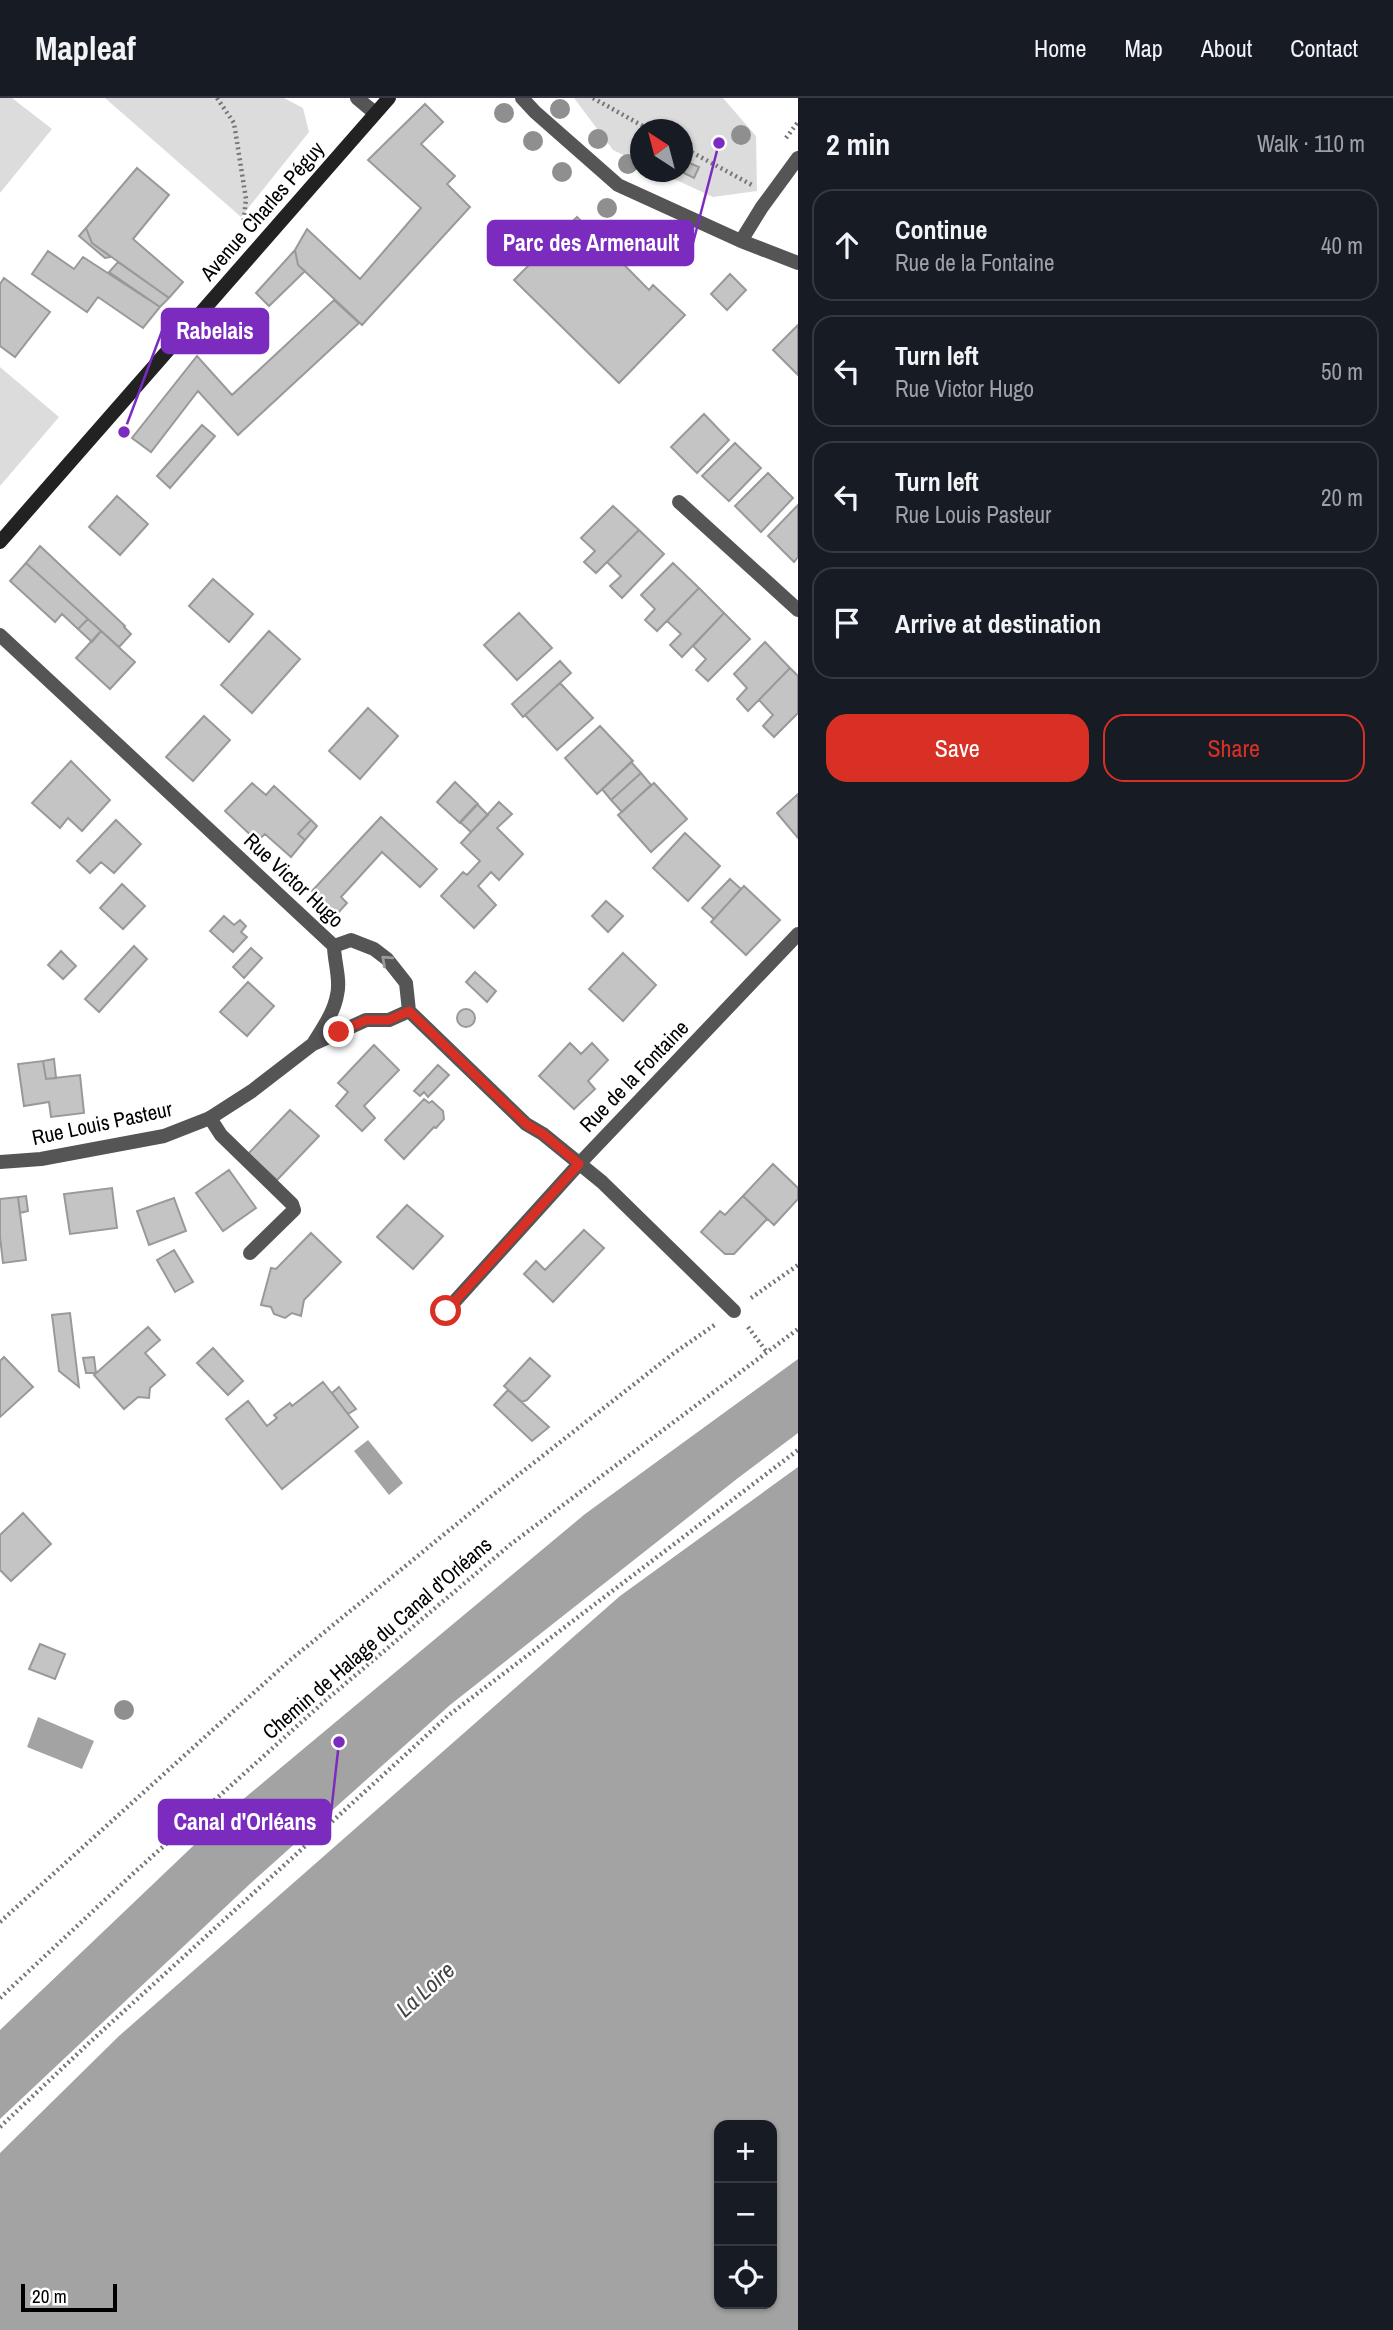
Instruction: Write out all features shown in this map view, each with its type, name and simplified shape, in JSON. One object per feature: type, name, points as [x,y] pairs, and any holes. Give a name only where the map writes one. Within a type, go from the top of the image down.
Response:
[{"type":"main road","name":"Avenue Charles Péguy","points":[[0,542],[389,98]]},
{"type":"street","points":[[358,98],[375,113]]},
{"type":"street","points":[[522,98],[618,185],[741,241],[798,263]]},
{"type":"street","points":[[741,241],[798,158]]},
{"type":"street","points":[[679,502],[798,610]]},
{"type":"street","name":"Rue Victor Hugo","points":[[0,635],[334,946],[351,940],[374,949],[387,959],[406,983],[409,1011]]},
{"type":"street","name":"Rue de la Fontaine","points":[[446,1311],[579,1164],[798,934]]},
{"type":"street","name":"Rue Louis Pasteur","points":[[313,1044],[331,1013],[338,993],[334,946]]},
{"type":"street","points":[[409,1011],[526,1124],[543,1134],[602,1182],[734,1311]]},
{"type":"street","name":"Rue Louis Pasteur","points":[[0,1162],[41,1159],[164,1136],[210,1118],[253,1091],[313,1044],[366,1020],[389,1020],[409,1011]]},
{"type":"street","points":[[210,1118],[221,1135],[292,1204],[294,1210],[250,1254]]},
{"type":"path","points":[[217,98],[234,124],[246,199],[242,235]]},
{"type":"path","points":[[593,98],[630,119]]},
{"type":"path","points":[[782,143],[798,122]]},
{"type":"path","points":[[693,153],[751,186],[759,175]]},
{"type":"path","name":"Chemin de Halage du Canal d'Orléans","points":[[0,1922],[289,1661],[674,1353],[798,1265]]},
{"type":"path","name":"Chemin de Halage du Canal d'Orléans","points":[[0,1998],[326,1700],[511,1544],[798,1329]]},
{"type":"path","points":[[0,2127],[449,1715],[798,1450]]},
{"type":"shaded area","points":[[0,98],[12,98],[52,129],[0,193]]},
{"type":"shaded area","points":[[105,98],[284,98],[303,108],[309,132],[241,217]]},
{"type":"shaded area","points":[[574,98],[723,98],[756,136],[757,191],[713,197],[681,182],[693,182],[693,119],[630,119],[630,158],[613,150]]},
{"type":"shaded area","points":[[0,367],[59,417],[0,486]]},
{"type":"water","points":[[798,1359],[798,1433],[450,1705],[252,1882],[0,2119],[0,2030],[235,1806],[585,1514]]},
{"type":"water","points":[[368,1440],[403,1483],[389,1495],[354,1451]]},
{"type":"water","name":"La Loire","points":[[798,1467],[798,2330],[0,2330],[0,2153],[119,2036],[620,1596]]},
{"type":"water","points":[[38,1717],[94,1741],[82,1769],[27,1747]]},
{"type":"building","points":[[425,104],[443,122],[421,144],[455,176],[447,184],[470,207],[362,325],[298,265],[295,250],[307,229],[360,279],[421,208],[368,160]]},
{"type":"building","points":[[693,164],[699,167],[693,178]]},
{"type":"building","points":[[137,168],[169,195],[133,239],[183,282],[169,298],[92,243],[86,228]]},
{"type":"building","points":[[577,217],[649,290],[653,285],[685,315],[619,383],[514,280]]},
{"type":"building","points":[[86,228],[92,243],[111,257],[105,258],[79,236]]},
{"type":"building","points":[[295,250],[298,265],[305,271],[269,306],[256,293]]},
{"type":"building","points":[[48,251],[74,269],[83,257],[160,307],[143,328],[98,297],[87,312],[32,274]]},
{"type":"building","points":[[118,262],[169,298],[160,307],[109,272]]},
{"type":"building","points":[[730,274],[746,290],[727,310],[711,294]]},
{"type":"building","points":[[4,278],[50,312],[15,357],[0,346],[0,284]]},
{"type":"building","points":[[334,300],[359,323],[238,435],[198,391],[151,452],[132,438],[197,356],[232,395]]},
{"type":"building","points":[[798,325],[798,375],[773,350]]},
{"type":"building","points":[[704,414],[729,440],[697,473],[671,447]]},
{"type":"building","points":[[202,425],[215,436],[170,488],[157,476]]},
{"type":"building","points":[[735,443],[761,468],[729,501],[702,476]]},
{"type":"building","points":[[768,473],[793,498],[761,532],[735,506]]},
{"type":"building","points":[[117,496],[148,524],[120,555],[89,527]]},
{"type":"building","points":[[798,505],[798,557],[794,562],[768,536]]},
{"type":"building","points":[[613,506],[639,530],[596,573],[584,562],[595,551],[581,538]]},
{"type":"building","points":[[639,530],[664,554],[622,598],[610,586],[621,576],[607,562]]},
{"type":"building","points":[[40,546],[125,626],[131,634],[119,647],[26,563]]},
{"type":"building","points":[[26,563],[88,619],[78,629],[62,614],[55,622],[10,581]]},
{"type":"building","points":[[673,563],[699,588],[657,631],[645,620],[655,609],[641,595]]},
{"type":"building","points":[[213,579],[253,614],[229,642],[189,606]]},
{"type":"building","points":[[699,588],[724,613],[682,657],[670,645],[681,634],[667,621]]},
{"type":"building","points":[[519,613],[552,648],[517,680],[484,645]]},
{"type":"building","points":[[724,613],[750,639],[708,681],[696,670],[706,659],[693,646]]},
{"type":"building","points":[[88,619],[101,631],[92,642],[78,629]]},
{"type":"building","points":[[101,631],[135,662],[110,689],[76,658]]},
{"type":"building","points":[[269,631],[300,659],[252,713],[221,685]]},
{"type":"building","points":[[765,642],[790,668],[748,711],[737,699],[747,688],[734,674]]},
{"type":"building","points":[[560,661],[571,673],[523,717],[512,704]]},
{"type":"building","points":[[790,668],[798,676],[798,713],[774,737],[763,726],[773,715],[759,700]]},
{"type":"building","points":[[560,683],[593,718],[557,750],[525,715]]},
{"type":"building","points":[[368,708],[398,736],[360,779],[329,751]]},
{"type":"building","points":[[204,716],[230,740],[193,781],[166,757]]},
{"type":"building","points":[[600,726],[633,761],[597,794],[565,758]]},
{"type":"building","points":[[71,761],[110,800],[82,831],[68,818],[60,828],[32,803]]},
{"type":"building","points":[[631,762],[641,773],[611,800],[602,789]]},
{"type":"building","points":[[641,773],[651,785],[622,812],[611,800]]},
{"type":"building","points":[[455,782],[478,804],[460,823],[437,802]]},
{"type":"building","points":[[252,783],[266,795],[274,786],[311,820],[298,834],[305,840],[291,857],[265,834],[257,841],[225,811]]},
{"type":"building","points":[[654,783],[687,819],[651,852],[618,815]]},
{"type":"building","points":[[798,794],[798,838],[777,813]]},
{"type":"building","points":[[499,802],[512,814],[497,828],[523,854],[499,880],[491,872],[478,886],[496,905],[474,928],[441,896],[463,872],[467,875],[480,861],[461,843]]},
{"type":"building","points":[[477,804],[488,815],[471,832],[460,822]]},
{"type":"building","points":[[381,817],[437,869],[420,887],[382,852],[341,897],[347,903],[336,915],[312,891]]},
{"type":"building","points":[[116,820],[141,844],[114,873],[101,862],[90,873],[77,861]]},
{"type":"building","points":[[311,820],[317,826],[305,840],[298,834]]},
{"type":"building","points":[[685,833],[720,866],[688,901],[653,868]]},
{"type":"building","points":[[730,879],[741,889],[714,919],[702,908]]},
{"type":"building","points":[[122,884],[145,906],[123,929],[100,908]]},
{"type":"building","points":[[744,886],[780,920],[746,955],[711,922]]},
{"type":"building","points":[[606,901],[623,916],[608,932],[592,916]]},
{"type":"building","points":[[224,916],[234,925],[240,920],[246,926],[241,932],[247,937],[233,952],[210,931]]},
{"type":"building","points":[[134,946],[147,959],[99,1012],[85,999]]},
{"type":"building","points":[[251,948],[262,958],[244,978],[233,967]]},
{"type":"building","points":[[61,951],[76,966],[63,979],[48,965]]},
{"type":"building","points":[[623,953],[656,985],[623,1021],[589,989]]},
{"type":"building","points":[[475,972],[496,991],[487,1002],[466,982]]},
{"type":"building","points":[[248,982],[274,1006],[247,1036],[220,1012]]},
{"type":"building","points":[[466,1009],[472,1012],[475,1018],[472,1024],[466,1027],[460,1024],[457,1018],[460,1012]]},
{"type":"building","points":[[570,1043],[581,1054],[592,1043],[608,1060],[588,1081],[595,1089],[574,1109],[539,1076]]},
{"type":"building","points":[[374,1045],[399,1070],[364,1106],[375,1118],[362,1131],[336,1106],[348,1092],[338,1083]]},
{"type":"building","points":[[54,1059],[56,1078],[46,1079],[43,1061]]},
{"type":"building","points":[[43,1061],[46,1079],[80,1075],[84,1113],[51,1117],[49,1102],[24,1106],[18,1064]]},
{"type":"building","points":[[438,1065],[449,1075],[428,1097],[424,1092],[420,1096],[414,1091]]},
{"type":"building","points":[[424,1099],[429,1103],[432,1101],[443,1111],[444,1119],[404,1159],[385,1140]]},
{"type":"building","points":[[290,1110],[319,1136],[277,1180],[248,1154]]},
{"type":"building","points":[[773,1164],[798,1188],[798,1199],[774,1225],[743,1196]]},
{"type":"building","points":[[229,1170],[256,1208],[223,1231],[196,1193]]},
{"type":"building","points":[[112,1188],[117,1228],[70,1234],[64,1194]]},
{"type":"building","points":[[26,1196],[28,1211],[20,1213],[18,1197]]},
{"type":"building","points":[[743,1196],[767,1219],[734,1254],[725,1254],[701,1232],[720,1211],[725,1215]]},
{"type":"building","points":[[18,1197],[26,1260],[3,1263],[0,1199]]},
{"type":"building","points":[[174,1198],[186,1231],[149,1245],[137,1211]]},
{"type":"building","points":[[407,1205],[443,1236],[413,1269],[377,1237]]},
{"type":"building","points":[[584,1230],[604,1248],[553,1302],[524,1274],[536,1261],[545,1270]]},
{"type":"building","points":[[311,1233],[341,1262],[304,1300],[301,1316],[292,1313],[285,1318],[274,1314],[271,1307],[261,1305],[271,1268],[276,1269]]},
{"type":"building","points":[[174,1250],[193,1282],[175,1292],[157,1260]]},
{"type":"building","points":[[70,1313],[79,1387],[59,1371],[52,1315]]},
{"type":"building","points":[[148,1327],[160,1340],[145,1353],[165,1375],[150,1388],[149,1398],[138,1397],[124,1409],[94,1375]]},
{"type":"building","points":[[213,1348],[243,1381],[228,1395],[197,1363]]},
{"type":"building","points":[[4,1357],[33,1387],[0,1417],[0,1361]]},
{"type":"building","points":[[94,1357],[96,1373],[86,1373],[83,1358]]},
{"type":"building","points":[[530,1358],[550,1376],[522,1402],[504,1386]]},
{"type":"building","points":[[323,1382],[358,1427],[282,1489],[226,1419],[248,1401],[267,1426],[277,1418],[274,1415],[290,1403],[292,1406]]},
{"type":"building","points":[[339,1387],[356,1409],[348,1414],[332,1393]]},
{"type":"building","points":[[508,1390],[549,1427],[532,1441],[494,1405]]},
{"type":"building","points":[[23,1513],[51,1544],[11,1581],[0,1570],[0,1535]]},
{"type":"building","points":[[40,1644],[65,1654],[55,1679],[29,1669]]},
{"type":"place","name":"Parc des Armenault","points":[[719,143]]},
{"type":"place","name":"Rabelais","points":[[124,432]]},
{"type":"place","name":"Canal d'Orléans","points":[[339,1742]]},
{"type":"route","points":[[339,1032],[366,1020],[389,1020],[409,1011],[526,1124],[543,1134],[579,1164],[446,1311]]}]
